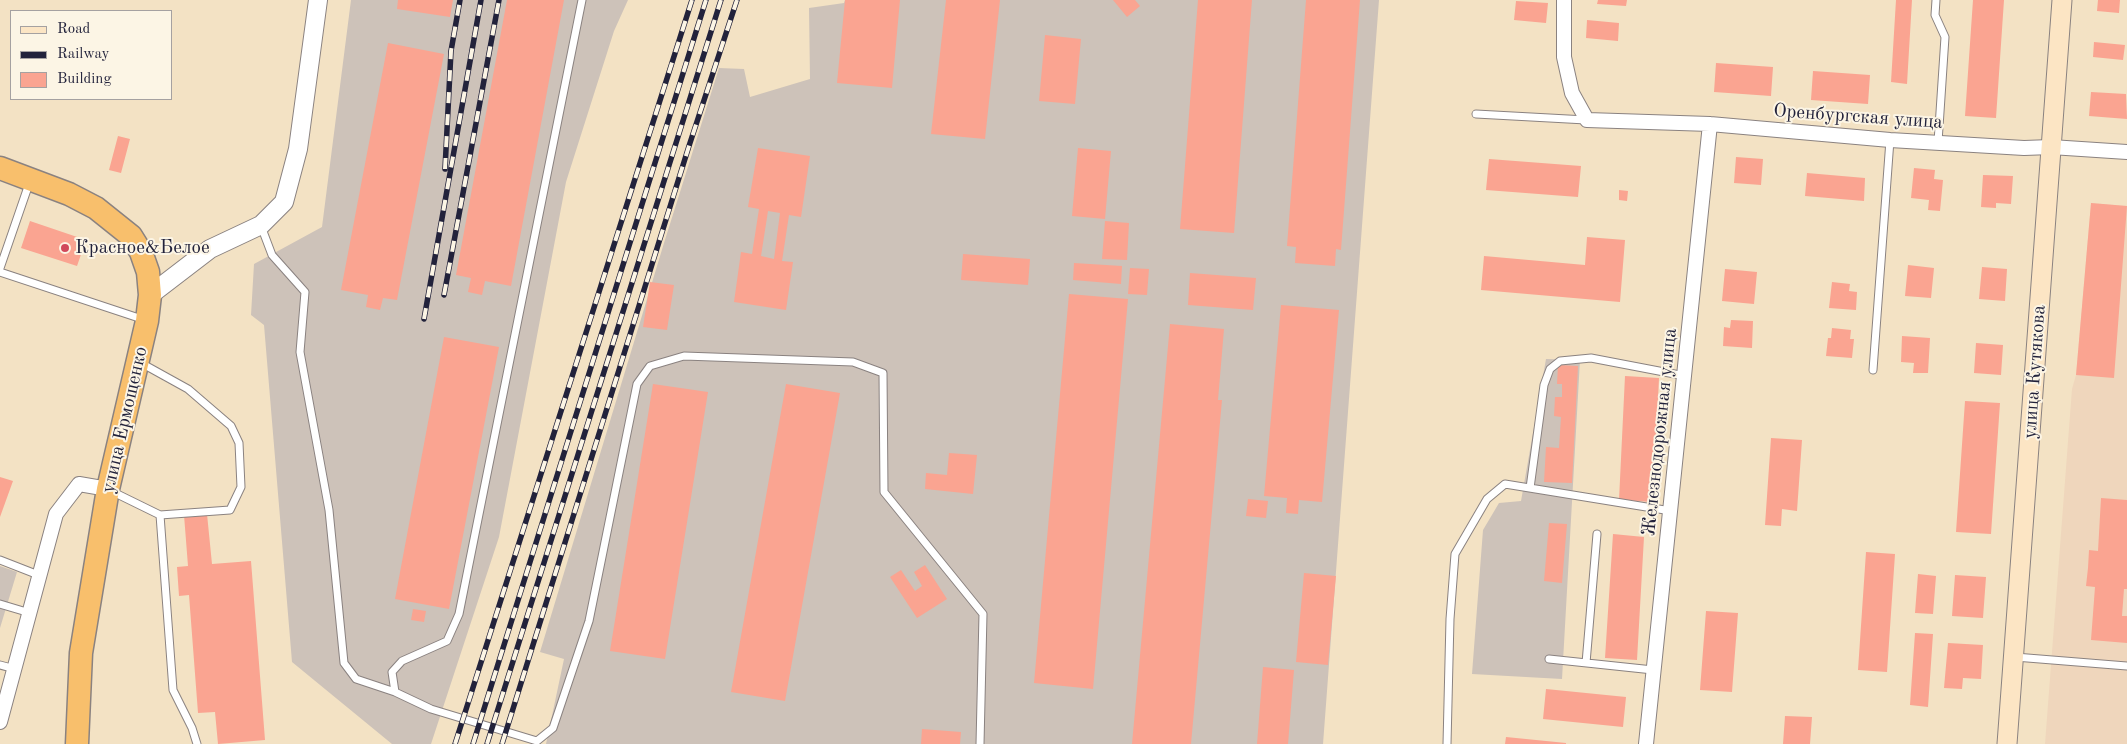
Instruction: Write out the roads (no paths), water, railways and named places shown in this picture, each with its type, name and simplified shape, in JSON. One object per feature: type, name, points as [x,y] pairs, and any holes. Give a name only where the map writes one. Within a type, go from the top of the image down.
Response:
[{"type":"highway","name":"улица Ермощенко","points":[[14,173],[69,194],[96,208],[130,236],[144,258],[148,272],[150,295],[147,321],[108,489],[81,653],[76,744]]},
{"type":"main road","name":"улица Кутякова","points":[[2007,744],[2015,658],[2062,0]]},
{"type":"street","points":[[150,295],[210,249],[261,225],[284,202],[298,149],[318,0]]},
{"type":"street","points":[[1564,0],[1564,57],[1572,93],[1587,120]]},
{"type":"street","name":"Оренбургская улица","points":[[1587,120],[1710,124],[1890,140],[2127,152]]},
{"type":"street","name":"Железнодорожная улица","points":[[1646,744],[1710,124]]},
{"type":"street","points":[[0,722],[31,613],[56,514],[79,484],[108,489]]},
{"type":"lane","points":[[395,692],[392,672],[402,661],[447,641],[459,614],[582,0]]},
{"type":"lane","points":[[1936,0],[1935,15],[1945,37],[1938,142]]},
{"type":"lane","points":[[1476,114],[1587,120]]},
{"type":"lane","points":[[1873,370],[1890,140]]},
{"type":"lane","points":[[0,268],[14,173]]},
{"type":"lane","points":[[261,225],[272,254],[305,292],[300,352],[329,510],[344,663],[356,679],[395,692],[431,710],[537,741],[553,728],[589,621],[637,384],[650,366],[684,356],[853,362],[883,373],[884,492],[983,614],[980,744]]},
{"type":"lane","points":[[0,272],[147,321]]},
{"type":"lane","points":[[1530,488],[1544,385],[1550,369],[1560,361],[1591,358],[1685,376]]},
{"type":"lane","points":[[108,489],[160,515],[230,510],[241,487],[239,443],[231,426],[188,389],[138,362]]},
{"type":"lane","points":[[1447,744],[1450,619],[1455,554],[1487,499],[1505,484],[1671,511]]},
{"type":"lane","points":[[160,515],[173,690],[198,744]]},
{"type":"lane","points":[[1586,663],[1596,534]]},
{"type":"lane","points":[[0,560],[40,576]]},
{"type":"lane","points":[[0,604],[31,613]]},
{"type":"lane","points":[[2015,658],[2127,666]]},
{"type":"lane","points":[[1549,659],[1653,670]]},
{"type":"lane","points":[[0,665],[15,669]]},
{"type":"railway","points":[[445,169],[451,51],[460,0]]},
{"type":"railway","points":[[424,319],[481,0]]},
{"type":"railway","points":[[444,295],[499,0]]},
{"type":"railway","points":[[455,744],[692,0]]},
{"type":"railway","points":[[473,744],[706,0]]},
{"type":"railway","points":[[487,744],[721,0]]},
{"type":"railway","points":[[502,744],[689,146],[737,0]]},
{"type":"place","name":"Красное&Белое","points":[[65,248]]}]
